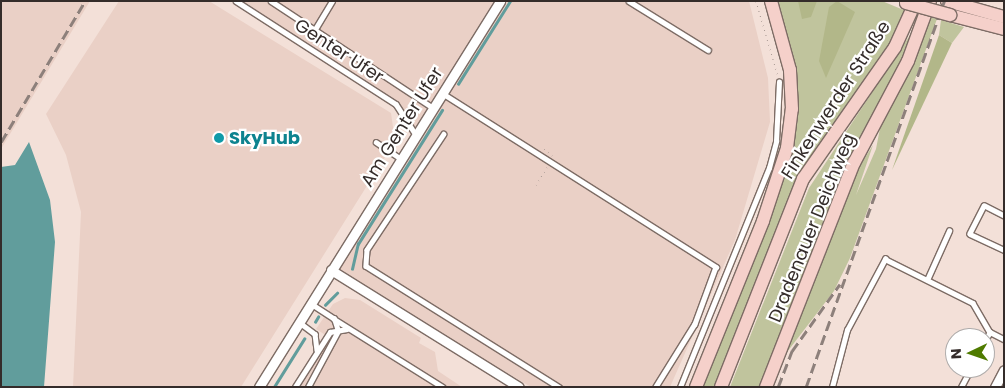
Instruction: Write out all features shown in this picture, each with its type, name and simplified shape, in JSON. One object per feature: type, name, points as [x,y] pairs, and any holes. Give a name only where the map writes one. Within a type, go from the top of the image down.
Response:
[{"type":"main road","name":"Finkenwerder Straße","points":[[696,387],[763,221],[787,148],[792,109],[790,70],[771,1]]},
{"type":"main road","name":"Dradenauer Deichweg","points":[[766,387],[854,163],[900,77],[930,1]]},
{"type":"main road","name":"Finkenwerder Straße","points":[[721,387],[796,194],[826,140],[894,47],[908,2]]},
{"type":"main road","points":[[908,2],[950,7],[1004,17]]},
{"type":"main road","points":[[950,7],[1004,29]]},
{"type":"street","name":"Am Genter Ufer","points":[[259,387],[500,1]]},
{"type":"street","points":[[332,270],[519,387]]},
{"type":"street","points":[[995,387],[1004,370]]},
{"type":"lane","name":"Genter Ufer","points":[[236,1],[396,104],[416,135]]},
{"type":"lane","points":[[271,1],[432,108]]},
{"type":"lane","points":[[314,30],[332,1]]},
{"type":"lane","points":[[629,1],[708,50]]},
{"type":"lane","points":[[680,387],[769,168],[776,141],[779,82]]},
{"type":"lane","points":[[442,93],[716,267],[695,324],[656,387]]},
{"type":"lane","points":[[444,134],[367,250],[366,266],[559,387]]},
{"type":"lane","points":[[376,142],[401,159]]},
{"type":"lane","points":[[1004,216],[984,206],[970,234],[1004,250]]},
{"type":"lane","points":[[927,280],[950,231]]},
{"type":"lane","points":[[832,387],[847,330],[885,259],[973,303],[988,328]]},
{"type":"lane","points":[[311,304],[443,387]]},
{"type":"lane","points":[[308,387],[336,342],[338,327],[334,319]]},
{"type":"lane","points":[[299,322],[315,334],[316,354]]},
{"type":"lane","points":[[338,327],[353,330]]},
{"type":"lane","points":[[295,387],[316,354],[338,327]]},
{"type":"path","points":[[756,1],[779,82]]},
{"type":"shaded area","points":[[1,1],[90,1],[1,149]]},
{"type":"shaded area","points":[[119,1],[209,1],[391,113],[395,141],[241,387],[73,387],[81,212],[66,155],[46,114]]},
{"type":"shaded area","points":[[240,1],[749,1],[768,78],[770,122],[735,240],[670,387],[531,387],[331,270],[416,135],[395,103]]},
{"type":"shaded area","points":[[345,298],[360,300],[421,338],[419,343],[435,352],[438,371],[462,387],[298,387],[330,338],[316,329],[333,304]]},
{"type":"green space","points":[[777,1],[882,1],[906,11],[884,55],[807,162],[784,209],[716,387],[702,387],[792,153],[798,118],[796,82]]},
{"type":"green space","points":[[798,1],[817,1],[811,17],[802,19]]},
{"type":"green space","points":[[837,1],[855,12],[826,78],[819,61],[829,7]]},
{"type":"green space","points":[[930,17],[937,19],[850,258],[834,291],[784,356],[854,175],[873,145],[856,195],[876,149],[881,123]]},
{"type":"green space","points":[[941,20],[964,27],[952,43],[939,35]]},
{"type":"green space","points":[[914,29],[761,387],[730,387],[809,188]]},
{"type":"green space","points":[[939,35],[952,43],[892,170]]},
{"type":"water","points":[[29,142],[50,200],[55,242],[44,387],[1,387],[1,167],[15,165]]},
{"type":"waterway","points":[[458,84],[510,1]]},
{"type":"waterway","points":[[352,269],[358,244],[442,110]]},
{"type":"waterway","points":[[325,305],[337,293]]},
{"type":"waterway","points":[[315,322],[318,317]]},
{"type":"waterway","points":[[274,387],[304,339]]},
{"type":"railway","points":[[1,142],[85,1]]},
{"type":"railway","points":[[806,387],[944,1]]},
{"type":"railway","points":[[778,387],[792,351],[840,284]]},
{"type":"place","name":"SkyHub","points":[[219,138]]}]
